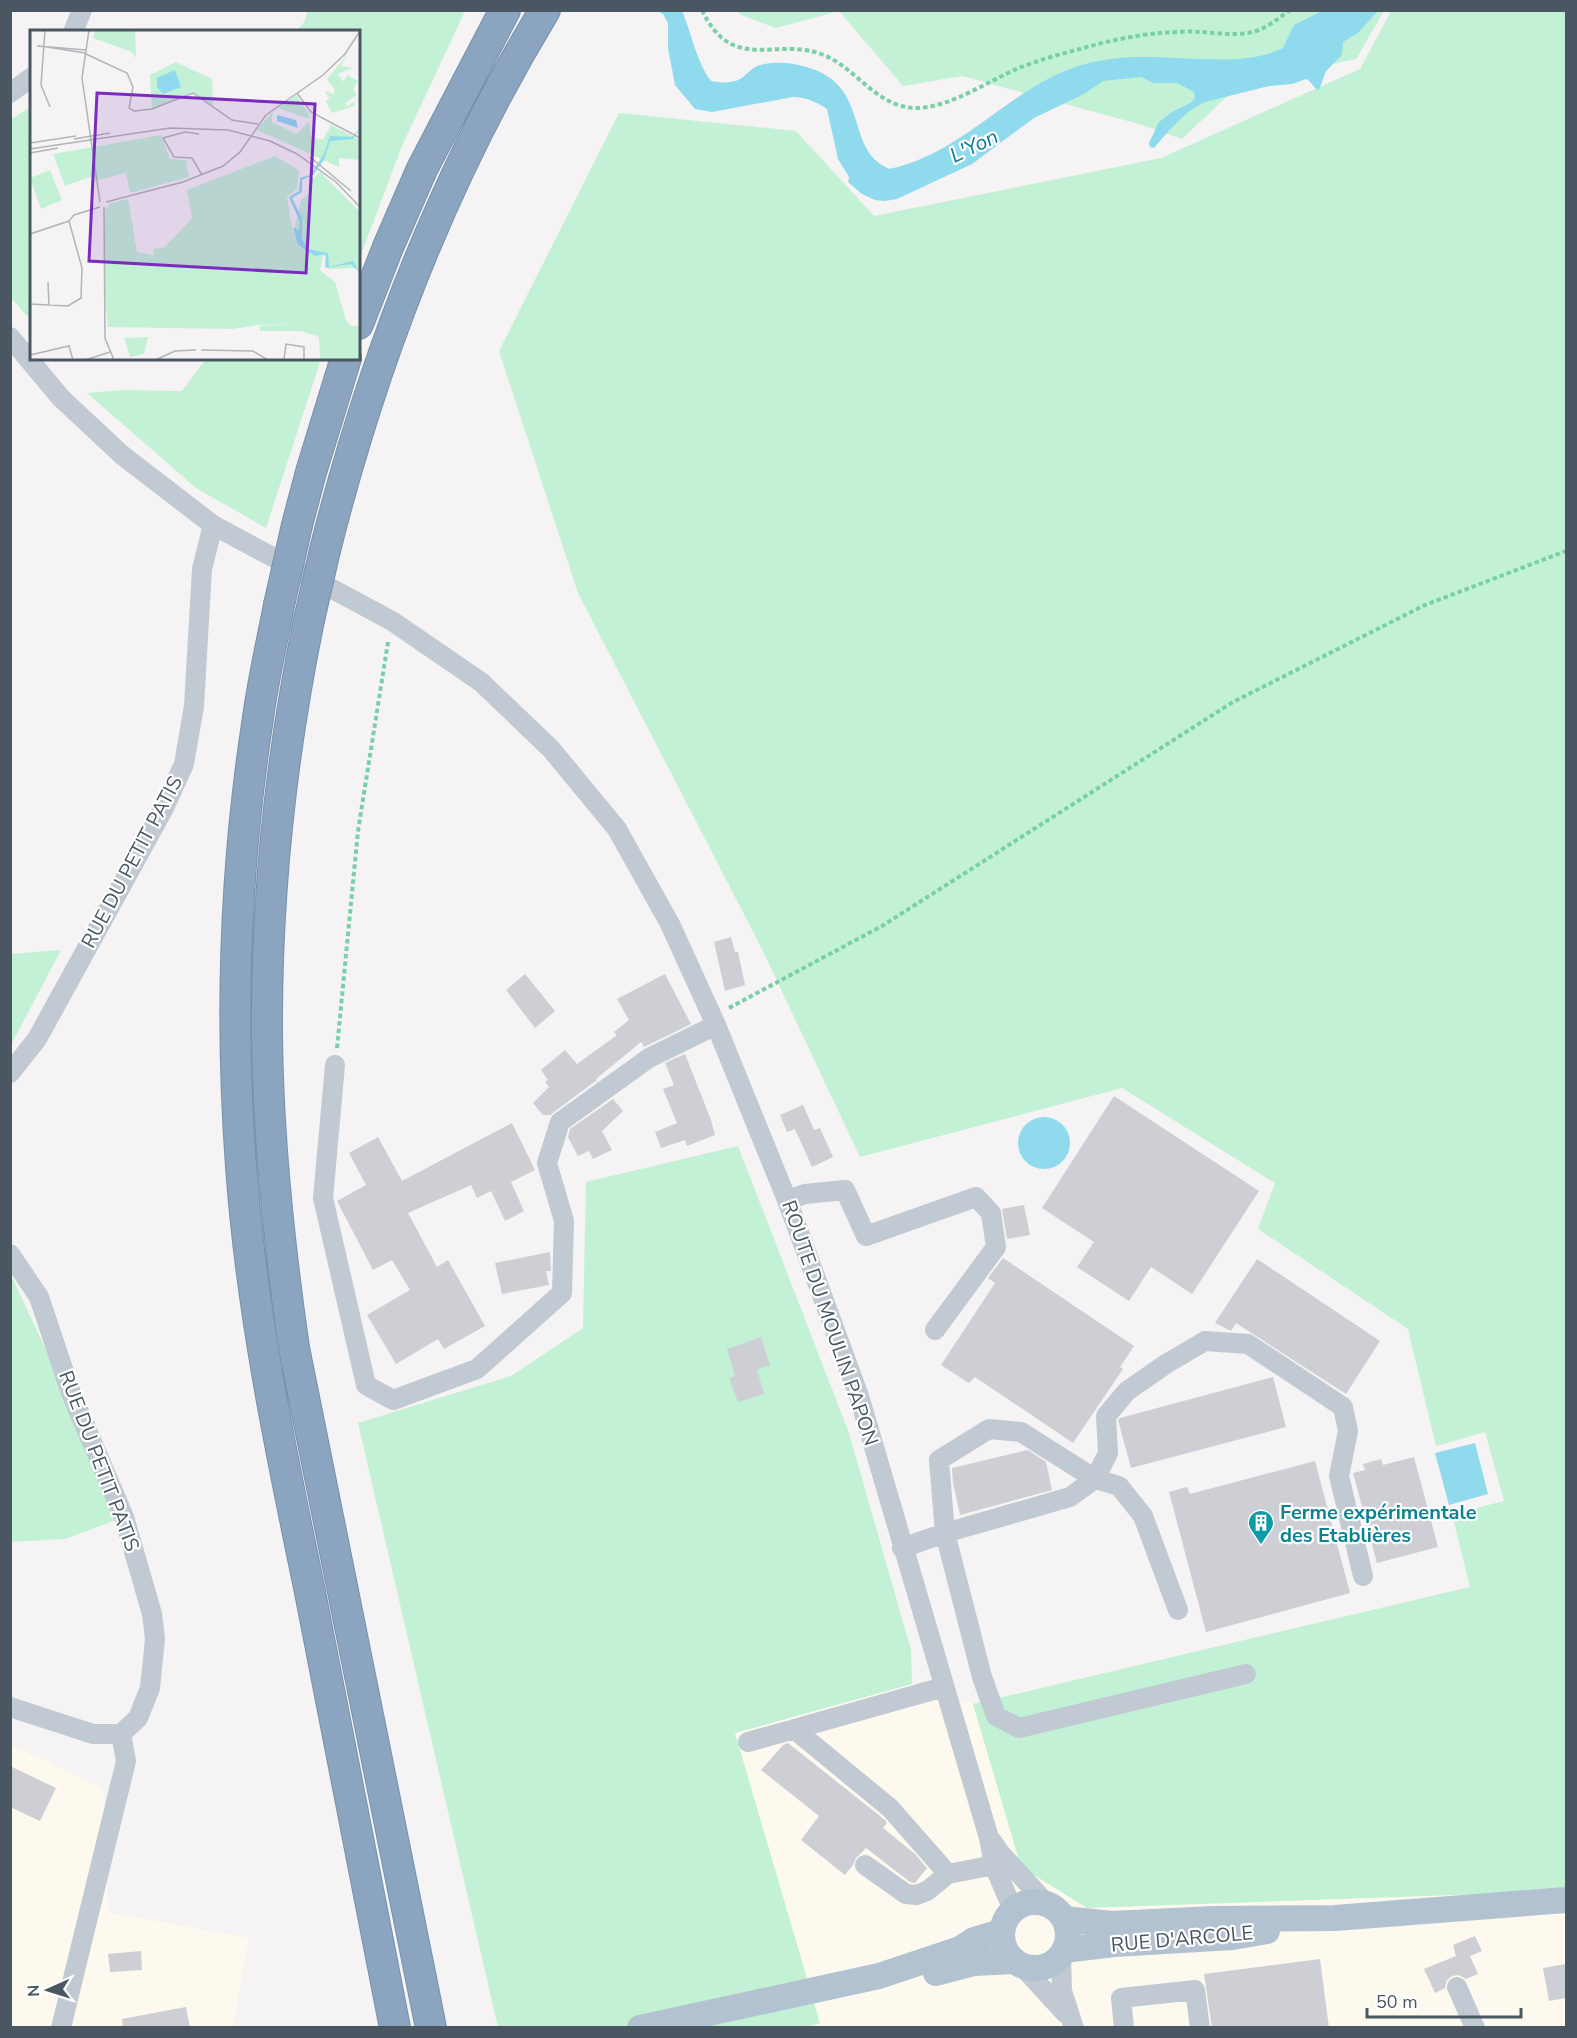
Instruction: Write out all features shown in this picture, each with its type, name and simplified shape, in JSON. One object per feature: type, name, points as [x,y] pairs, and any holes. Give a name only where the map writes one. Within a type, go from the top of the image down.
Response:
[{"type":"highway","points":[[360,319],[422,169],[505,10]]},
{"type":"highway","points":[[431,2028],[294,1348],[273,1169],[267,1036],[271,915],[281,796],[296,686],[325,550],[366,402],[428,233],[476,131],[512,64],[545,10]]},
{"type":"highway","points":[[345,360],[297,525],[279,604],[258,718],[243,846],[237,928],[237,1084],[241,1166],[249,1252],[266,1370],[395,2028]]},
{"type":"main road","name":"RUE D'ARCOLE","points":[[1055,1911],[1112,1924],[1213,1919],[1335,1918],[1566,1900]]},
{"type":"main road","points":[[640,2028],[879,1976],[960,1949],[1007,1921],[1023,1904],[1034,1901],[1055,1911],[1068,1929],[1068,1940],[1063,1953],[1053,1963],[1043,1967],[974,1963],[932,1974],[879,1976]]},
{"type":"main road","name":"RUE D'ARCOLE","points":[[1063,1953],[1114,1944],[1233,1937],[1335,1918]]},
{"type":"main road","points":[[1007,1921],[1002,1943],[1006,1953],[1018,1964]]},
{"type":"street","points":[[74,30],[82,10]]},
{"type":"street","points":[[10,93],[30,78]]},
{"type":"street","name":"ROUTE DU MOULIN PAPON","points":[[10,337],[61,398],[115,448],[213,525],[392,621],[481,682],[551,749],[617,829],[670,924],[716,1025],[787,1200],[859,1396],[989,1838],[1007,1921]]},
{"type":"street","name":"RUE DU PETIT PATIS","points":[[10,1073],[37,1039],[163,810],[184,764],[194,706],[202,569],[213,525]]},
{"type":"street","points":[[335,1065],[323,1198],[366,1385],[393,1400],[477,1369],[562,1293],[564,1221],[547,1163],[560,1122],[649,1058],[716,1025]]},
{"type":"street","points":[[787,1200],[805,1194],[845,1190],[866,1236],[976,1197],[991,1213],[996,1247],[935,1330]]},
{"type":"street","name":"RUE DU PETIT PATIS","points":[[10,1254],[39,1297],[71,1393],[124,1517],[152,1614],[155,1640],[150,1688],[138,1718],[121,1734]]},
{"type":"street","points":[[902,1548],[945,1533],[1070,1497],[1095,1479],[1108,1453],[1106,1416],[1127,1390],[1205,1341],[1248,1344],[1343,1407],[1348,1431],[1339,1476],[1363,1576]]},
{"type":"street","points":[[1178,1610],[1143,1516],[1119,1486],[1095,1479],[1021,1432],[989,1430],[939,1460],[945,1533],[982,1677],[996,1716],[1019,1728],[1246,1674]]},
{"type":"street","points":[[748,1742],[944,1687]]},
{"type":"street","points":[[10,1707],[93,1734],[121,1734],[126,1761],[61,2028]]},
{"type":"street","points":[[794,1729],[891,1808],[948,1874]]},
{"type":"street","name":"ROUTE DU MOULIN PAPON","points":[[989,1838],[1000,1853],[1055,1911]]},
{"type":"street","points":[[865,1865],[906,1894],[916,1895],[927,1891],[948,1874],[994,1865]]},
{"type":"street","points":[[1063,1953],[1062,1991],[1072,2023]]},
{"type":"street","points":[[1018,1964],[1072,2023]]},
{"type":"street","points":[[1457,1987],[1475,2028]]},
{"type":"street","points":[[1124,2028],[1121,1998],[1195,1990],[1200,2028]]},
{"type":"path","points":[[702,10],[717,34],[735,45],[753,51],[792,50],[819,53],[840,64],[891,102],[914,108],[948,101],[1021,68],[1081,48],[1158,33],[1250,33],[1270,24],[1290,10]]},
{"type":"path","points":[[716,1025],[729,1009],[882,926],[1233,702],[1425,605],[1566,551]]},
{"type":"path","points":[[335,1065],[358,831],[392,621]]},
{"type":"shaded area","points":[[912,1684],[973,1704],[1021,1867],[1566,1891],[1566,2027],[804,2027],[820,2024],[735,1733]]},
{"type":"shaded area","points":[[11,1745],[104,1789],[108,1912],[249,1938],[233,2027],[11,2028]]},
{"type":"green space","points":[[307,11],[465,11],[402,146],[360,257],[360,30],[297,30],[305,21]]},
{"type":"green space","points":[[737,11],[839,11],[776,28],[741,15]]},
{"type":"green space","points":[[839,11],[1384,11],[1356,59],[1241,83],[1182,139],[1139,124],[962,76],[903,86]]},
{"type":"green space","points":[[1391,11],[1566,11],[1566,1891],[1087,1908],[1021,1867],[973,1704],[1470,1587],[1452,1514],[1504,1501],[1485,1432],[1436,1446],[1408,1329],[1258,1229],[1275,1183],[1122,1088],[860,1157],[762,949],[578,593],[499,351],[619,113],[796,131],[874,216],[1161,158],[1360,69]]},
{"type":"green space","points":[[30,108],[30,319],[10,297],[11,119]]},
{"type":"green space","points":[[205,360],[321,360],[266,528],[196,488],[87,393],[122,390],[182,391]]},
{"type":"green space","points":[[61,950],[11,1045],[11,954]]},
{"type":"green space","points":[[738,1146],[849,1433],[911,1650],[912,1684],[735,1733],[820,2023],[804,2028],[498,2027],[358,1423],[511,1376],[583,1328],[586,1182]]},
{"type":"green space","points":[[10,1273],[124,1517],[65,1539],[11,1542]]},
{"type":"water","name":"L'Yon","points":[[657,11],[682,11],[698,56],[711,81],[723,83],[734,81],[742,78],[757,66],[772,63],[794,64],[822,73],[838,85],[848,99],[866,147],[875,160],[890,169],[943,148],[1035,86],[1085,64],[1130,57],[1217,59],[1257,56],[1283,48],[1294,25],[1322,11],[1378,11],[1358,33],[1343,42],[1342,55],[1326,71],[1319,90],[1306,79],[1205,102],[1183,116],[1154,148],[1150,147],[1149,143],[1159,122],[1172,112],[1192,102],[1195,97],[1194,92],[1177,83],[1153,83],[1141,77],[1103,81],[1084,94],[1034,118],[972,164],[897,199],[885,201],[875,200],[862,194],[848,182],[849,177],[838,159],[827,109],[815,102],[793,97],[712,112],[695,109],[675,85],[668,48],[668,23],[663,14]]},
{"type":"water","points":[[1044,1117],[1054,1119],[1062,1125],[1068,1133],[1070,1143],[1068,1153],[1062,1161],[1054,1167],[1044,1169],[1034,1167],[1026,1161],[1020,1153],[1018,1143],[1020,1133],[1026,1125],[1034,1119]]},
{"type":"water","points":[[1475,1443],[1488,1494],[1449,1505],[1435,1453]]},
{"type":"building","points":[[731,937],[735,952],[738,952],[745,985],[725,991],[714,942]]},
{"type":"building","points":[[525,974],[555,1011],[535,1028],[506,990]]},
{"type":"building","points":[[665,974],[691,1024],[644,1047],[641,1042],[597,1080],[550,1115],[543,1115],[533,1103],[549,1087],[545,1082],[548,1080],[541,1070],[565,1050],[577,1064],[617,1035],[614,1032],[629,1020],[617,999]]},
{"type":"building","points":[[685,1054],[715,1135],[687,1146],[685,1140],[661,1148],[655,1132],[677,1123],[663,1089],[674,1085],[665,1063]]},
{"type":"building","points":[[1114,1096],[1259,1191],[1192,1294],[1151,1267],[1129,1301],[1077,1267],[1094,1242],[1042,1208]]},
{"type":"building","points":[[613,1099],[623,1111],[602,1131],[612,1150],[593,1159],[589,1151],[578,1156],[568,1137],[570,1129]]},
{"type":"building","points":[[803,1105],[814,1130],[820,1128],[833,1157],[812,1167],[795,1129],[787,1132],[780,1115]]},
{"type":"building","points":[[512,1123],[535,1170],[511,1182],[524,1211],[505,1221],[491,1191],[477,1198],[471,1185],[408,1213],[437,1267],[448,1260],[485,1326],[444,1349],[438,1339],[396,1364],[367,1315],[410,1290],[392,1260],[373,1270],[337,1201],[366,1185],[349,1153],[378,1137],[402,1181]]},
{"type":"building","points":[[1024,1205],[1030,1235],[1007,1239],[1002,1209]]},
{"type":"building","points":[[550,1252],[551,1271],[546,1271],[549,1285],[502,1294],[495,1263]]},
{"type":"building","points":[[1003,1258],[1134,1346],[1120,1367],[1123,1369],[1073,1443],[975,1377],[969,1383],[941,1365],[995,1283],[988,1278]]},
{"type":"building","points":[[1257,1259],[1380,1341],[1346,1394],[1236,1323],[1231,1331],[1215,1323]]},
{"type":"building","points":[[761,1337],[770,1365],[757,1370],[764,1394],[738,1402],[729,1378],[735,1376],[727,1349]]},
{"type":"building","points":[[1273,1377],[1286,1427],[1131,1468],[1118,1420],[1120,1418]]},
{"type":"building","points":[[1028,1450],[1046,1462],[1052,1490],[960,1515],[952,1468]]},
{"type":"building","points":[[1414,1457],[1438,1547],[1377,1563],[1353,1473],[1365,1470],[1363,1464],[1381,1459],[1383,1465]]},
{"type":"building","name":"Ferme expérimentale des Etablières","points":[[1315,1461],[1350,1593],[1206,1632],[1169,1492],[1187,1487],[1190,1494]]},
{"type":"building","points":[[788,1743],[885,1820],[887,1823],[883,1828],[915,1854],[927,1868],[915,1883],[910,1882],[866,1848],[845,1875],[801,1840],[819,1816],[761,1770],[783,1745]]},
{"type":"building","points":[[10,1766],[56,1788],[40,1821],[10,1807]]},
{"type":"building","points":[[1475,1936],[1482,1951],[1470,1956],[1478,1974],[1466,1979],[1459,1975],[1452,1976],[1447,1980],[1445,1988],[1435,1993],[1424,1969],[1456,1956],[1453,1945]]},
{"type":"building","points":[[141,1951],[142,1970],[110,1972],[108,1954]]},
{"type":"building","points":[[1320,1959],[1329,2028],[1212,2028],[1204,1974]]},
{"type":"building","points":[[1566,1964],[1566,1998],[1549,2001],[1543,1968]]},
{"type":"building","points":[[186,2007],[190,2028],[123,2028],[122,2019]]},
{"type":"place","name":"Ferme expérimentale des Etablières","points":[[1261,1546]]}]
